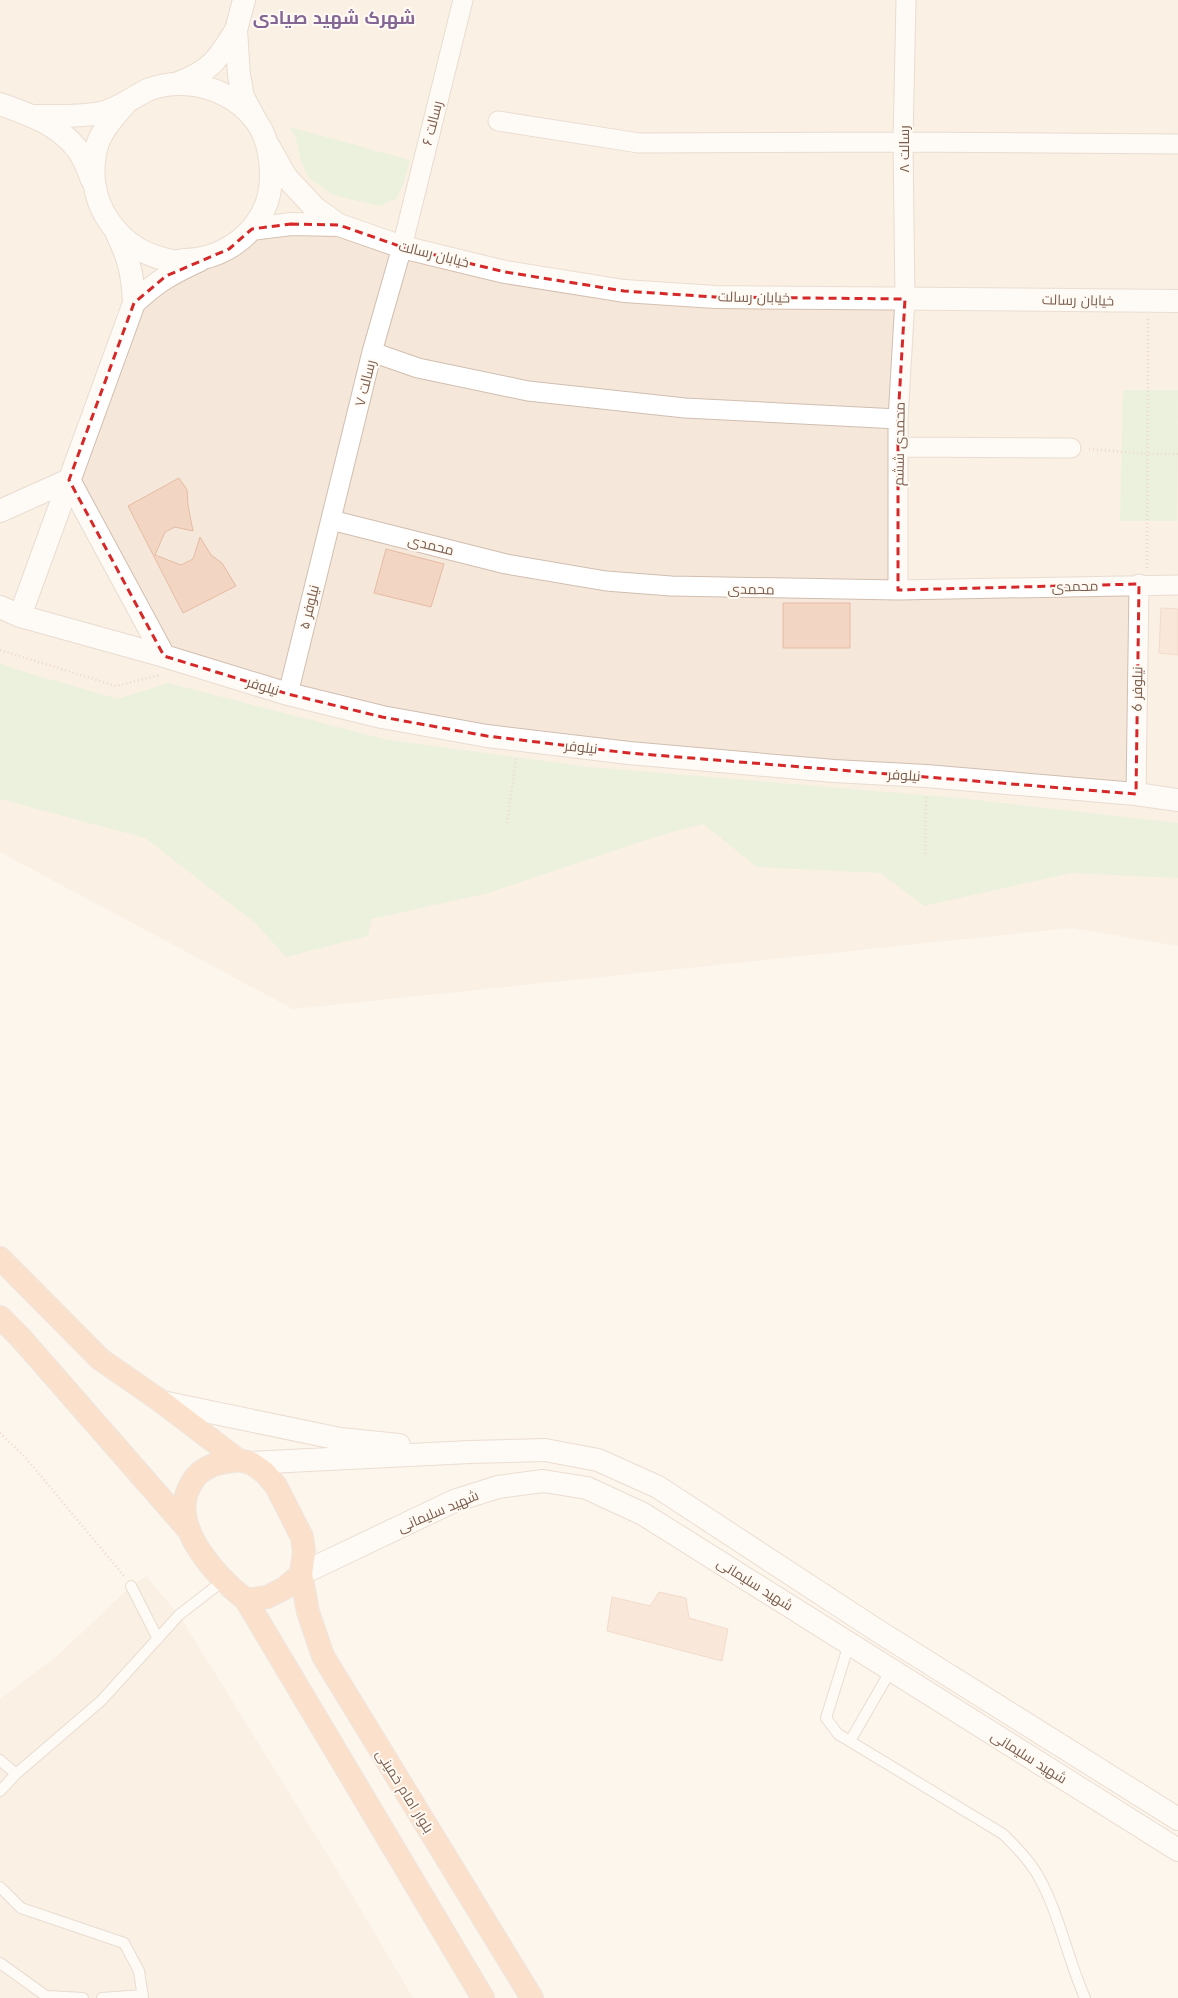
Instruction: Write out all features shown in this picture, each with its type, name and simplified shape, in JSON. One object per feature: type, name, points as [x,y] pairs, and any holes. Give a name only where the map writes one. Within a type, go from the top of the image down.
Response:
[{"type":"highway","points":[[0,1258],[100,1359],[244,1462],[265,1473],[276,1486],[300,1532],[304,1552],[301,1574],[285,1588],[267,1597],[246,1600]]},
{"type":"highway","points":[[0,1317],[20,1337],[186,1527],[196,1544],[224,1580],[246,1600],[483,1998]]},
{"type":"highway","points":[[186,1527],[184,1508],[185,1494],[196,1475],[212,1465],[244,1462]]},
{"type":"highway","name":"بلوار امام خمینی","points":[[301,1574],[308,1612],[323,1656],[532,1998]]},
{"type":"main road","points":[[35,116],[69,116],[102,113],[124,104],[150,90],[178,83],[206,71],[221,55],[236,30],[244,0]]},
{"type":"main road","points":[[236,30],[238,76],[243,97],[254,119],[286,178],[315,208],[339,225]]},
{"type":"main road","points":[[178,83],[207,86],[233,99],[254,119]]},
{"type":"main road","points":[[0,104],[35,116],[60,132],[78,149],[93,182],[101,210],[117,234],[127,254],[131,270],[134,302],[20,616]]},
{"type":"main road","points":[[93,182],[95,153],[100,140],[106,126],[124,104]]},
{"type":"main road","points":[[134,302],[152,285],[166,276],[200,260],[229,249],[252,229],[267,202],[272,174],[268,145]]},
{"type":"main road","points":[[252,229],[291,224],[339,225]]},
{"type":"main road","name":"خیابان رسالت","points":[[339,225],[402,247],[505,272],[624,291],[715,297],[1178,301]]},
{"type":"main road","points":[[117,234],[140,251],[169,261],[200,260]]},
{"type":"main road","points":[[0,511],[69,480]]},
{"type":"main road","points":[[69,480],[164,656]]},
{"type":"main road","name":"نیلوفر","points":[[0,607],[20,616],[164,656],[288,694],[382,717],[519,741],[834,771],[926,776],[1136,794],[1178,800]]},
{"type":"main road","points":[[162,1402],[340,1439],[470,1452]]},
{"type":"main road","points":[[244,1462],[545,1450],[598,1460],[658,1488],[862,1621],[1178,1819]]},
{"type":"main road","name":"شهید سلیمانی","points":[[301,1574],[454,1501],[498,1487],[544,1481],[588,1488],[643,1514],[1178,1850]]},
{"type":"main road","points":[[849,1644],[862,1621]]},
{"type":"main road","points":[[891,1670],[904,1647]]},
{"type":"street","name":"رسالت ۶","points":[[402,247],[463,0]]},
{"type":"street","name":"۸ رسالت","points":[[905,299],[903,142],[906,0]]},
{"type":"street","points":[[498,121],[639,143],[903,142],[1178,144]]},
{"type":"street","name":"رسالت ۷","points":[[331,520],[372,352],[402,247]]},
{"type":"street","name":"محمدی ششم","points":[[898,590],[898,419],[905,299]]},
{"type":"street","points":[[372,352],[418,368],[528,391],[685,408],[898,419]]},
{"type":"street","points":[[899,448],[1071,448]]},
{"type":"street","name":"محمدی","points":[[331,520],[506,564],[606,581],[671,586],[762,589],[898,590],[1178,584]]},
{"type":"street","name":"نیلوفر ۵","points":[[288,694],[331,520]]},
{"type":"street","name":"نیلوفر 6","points":[[1136,794],[1143,584]]},
{"type":"lane","points":[[0,1791],[16,1774],[101,1701],[180,1615],[224,1580]]},
{"type":"lane","points":[[132,1586],[158,1639]]},
{"type":"lane","points":[[849,1644],[826,1718],[838,1734],[1003,1834],[1024,1855],[1038,1875],[1085,1998]]},
{"type":"lane","points":[[850,1741],[891,1670]]},
{"type":"lane","points":[[0,1760],[16,1774]]},
{"type":"lane","points":[[0,1887],[21,1908],[124,1944],[139,1971],[143,1996],[102,1998]]},
{"type":"lane","points":[[0,1963],[46,1996],[83,1998]]},
{"type":"path","points":[[1143,584],[1148,454],[1148,301]]},
{"type":"path","points":[[1071,448],[1148,454],[1178,454]]},
{"type":"path","points":[[507,823],[519,741]]},
{"type":"path","points":[[924,854],[926,776]]},
{"type":"path","points":[[0,1433],[25,1457],[132,1586]]},
{"type":"highlighted area","points":[[291,224],[339,225],[402,247],[505,272],[624,291],[715,297],[905,299],[898,419],[898,590],[1139,584],[1136,794],[629,753],[487,736],[382,717],[288,694],[164,656],[69,480],[134,303],[166,276],[229,249],[252,229]]},
{"type":"shaded area","name":"شهرک شهید صیادی","points":[[0,0],[1178,0],[1178,946],[1072,928],[293,1009],[0,852]]},
{"type":"shaded area","points":[[146,1576],[179,1615],[348,1888],[413,1998],[0,1998],[0,1699],[58,1655],[131,1586]]},
{"type":"green space","points":[[290,127],[410,160],[404,182],[396,199],[379,206],[333,195],[309,178],[301,161],[296,139]]},
{"type":"green space","points":[[1123,390],[1178,390],[1177,521],[1120,521]]},
{"type":"green space","points":[[0,663],[18,670],[118,699],[168,683],[388,740],[590,767],[959,798],[1178,823],[1178,878],[1071,873],[924,906],[881,873],[757,867],[703,824],[654,837],[488,893],[372,919],[368,936],[286,957],[254,922],[145,838],[0,799]]},
{"type":"building","points":[[179,478],[187,490],[193,531],[175,527],[165,532],[155,555],[181,565],[193,559],[200,537],[211,555],[222,563],[236,586],[183,613],[128,506]]},
{"type":"building","points":[[386,549],[444,564],[431,607],[374,593]]},
{"type":"building","points":[[783,603],[850,603],[850,648],[783,648]]},
{"type":"building","points":[[1161,608],[1178,609],[1178,655],[1159,653]]},
{"type":"building","points":[[659,1592],[686,1598],[689,1618],[728,1629],[722,1661],[607,1631],[612,1597],[650,1606]]},
{"type":"district","name":"شهرک شهید صیادی","points":[[334,18]]}]
